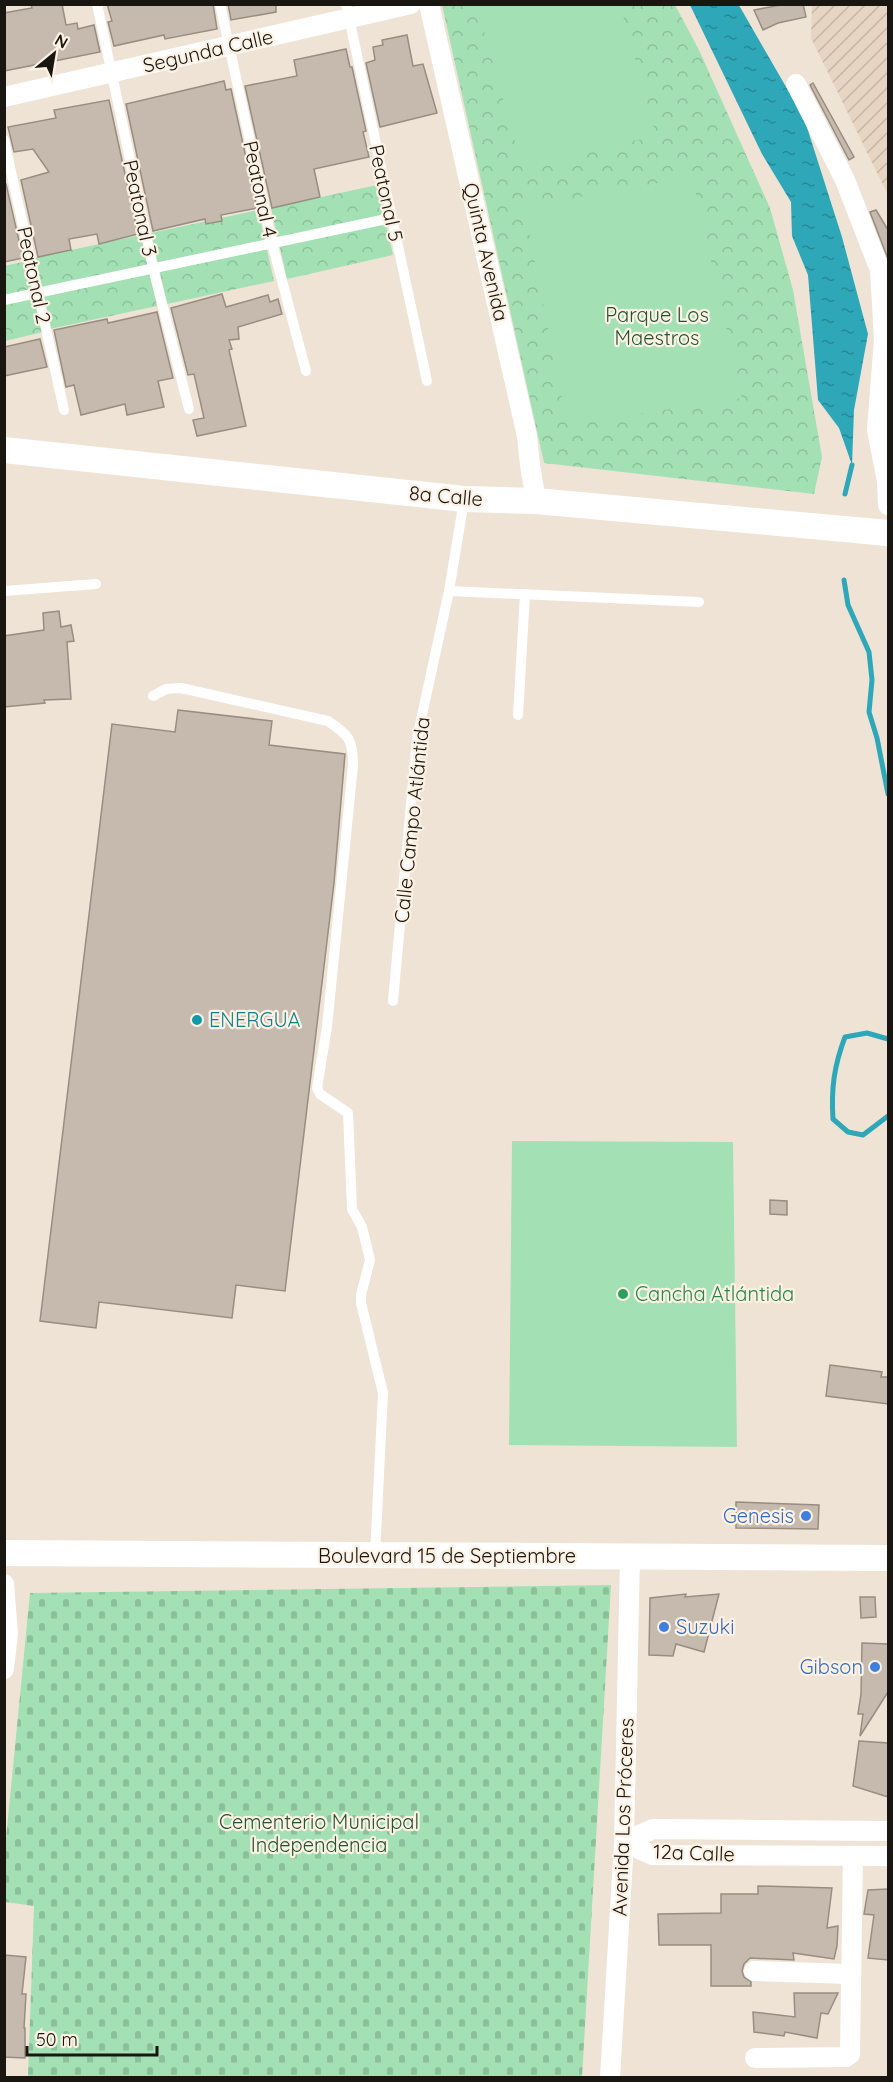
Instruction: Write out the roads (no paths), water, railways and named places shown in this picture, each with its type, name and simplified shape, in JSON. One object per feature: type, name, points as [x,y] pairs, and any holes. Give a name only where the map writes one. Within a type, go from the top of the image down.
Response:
[{"type":"street","name":"Segunda Calle","points":[[4,97],[229,46],[347,12],[411,4]]},
{"type":"street","name":"Quinta Avenida","points":[[429,4],[527,436],[536,501]]},
{"type":"street","points":[[796,84],[845,180],[880,270],[884,339],[877,430],[888,482],[888,505]]},
{"type":"street","name":"8a Calle","points":[[4,450],[464,500],[536,501],[888,533]]},
{"type":"street","name":"Boulevard 15 de Septiembre","points":[[4,1554],[888,1558]]},
{"type":"street","name":"Avenida Los Próceres","points":[[610,2078],[624,1842],[630,1556]]},
{"type":"street","points":[[4,1584],[8,1633],[4,1669]]},
{"type":"street","name":"12a Calle","points":[[624,1842],[653,1829],[888,1831]]},
{"type":"street","name":"12a Calle","points":[[624,1842],[652,1855],[888,1856]]},
{"type":"street","points":[[755,2058],[846,2057],[850,2054],[853,1856]]},
{"type":"street","points":[[754,1971],[851,1974]]},
{"type":"lane","name":"Peatonal 3","points":[[97,4],[153,269],[189,409]]},
{"type":"lane","name":"Peatonal 4","points":[[220,4],[272,243],[306,371]]},
{"type":"lane","name":"Peatonal 5","points":[[347,12],[427,381]]},
{"type":"lane","name":"Peatonal 2","points":[[4,140],[64,410]]},
{"type":"lane","points":[[4,300],[391,218]]},
{"type":"lane","name":"Calle Campo Atlántida","points":[[393,1001],[417,738],[449,591],[464,500]]},
{"type":"lane","points":[[4,591],[96,584]]},
{"type":"lane","points":[[449,591],[699,602]]},
{"type":"lane","points":[[518,715],[525,594]]},
{"type":"lane","points":[[153,696],[166,689],[181,687],[328,721],[345,732],[353,748],[327,1027],[317,1088],[320,1094],[348,1113],[352,1209],[362,1227],[370,1260],[361,1303],[382,1393],[375,1556]]},
{"type":"water","points":[[737,4],[804,118],[842,237],[868,334],[854,410],[852,465],[839,428],[818,400],[808,275],[792,236],[791,202],[762,154],[690,5]]},
{"type":"waterway","points":[[845,494],[852,465]]},
{"type":"waterway","points":[[844,580],[848,605],[869,652],[872,680],[869,712],[877,738],[888,794]]},
{"type":"waterway","points":[[888,1039],[867,1033],[845,1037],[838,1058],[832,1098],[833,1119],[848,1132],[863,1135],[888,1116]]},
{"type":"place","name":"ENERGUA","points":[[197,1020]]},
{"type":"place","name":"Cancha Atlántida","points":[[623,1294]]},
{"type":"place","name":"Genesis","points":[[806,1516]]},
{"type":"place","name":"Suzuki","points":[[664,1627]]},
{"type":"place","name":"Gibson","points":[[875,1667]]},
{"type":"park label","name":"Parque Los Maestros","points":[[657,326]]},
{"type":"park label","name":"Cementerio Municipal Independencia","points":[[319,1834]]}]
